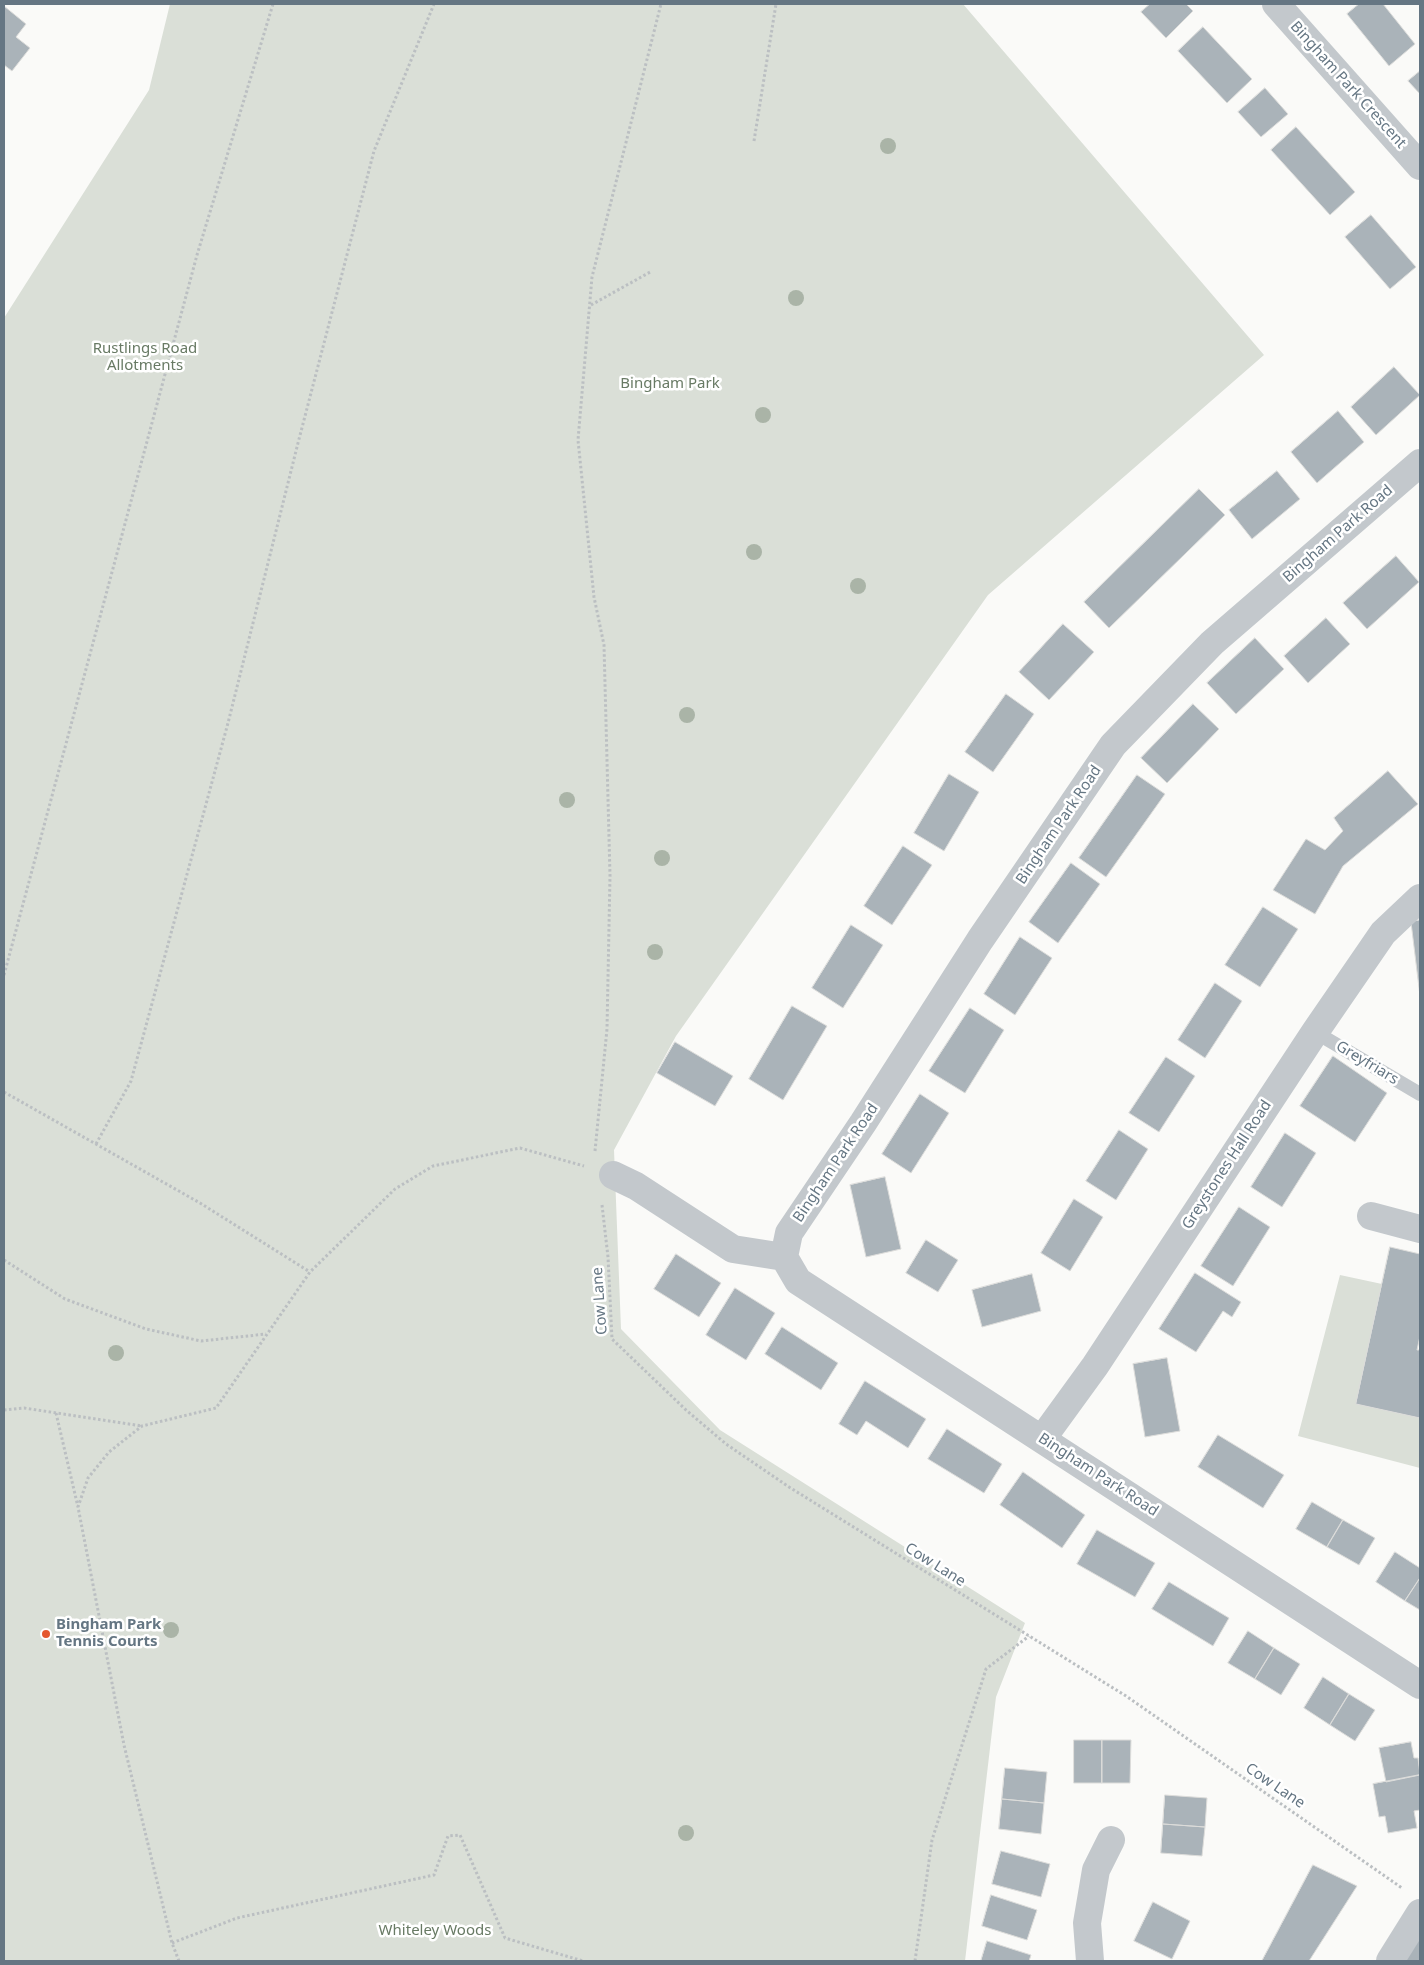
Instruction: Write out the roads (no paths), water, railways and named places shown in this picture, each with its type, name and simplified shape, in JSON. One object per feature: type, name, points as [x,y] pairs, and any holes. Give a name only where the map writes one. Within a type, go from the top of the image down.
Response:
[{"type":"street","name":"Bingham Park Crescent","points":[[1276,4],[1420,166]]},
{"type":"street","name":"Bingham Park Road","points":[[1420,463],[1212,643],[1113,745],[980,940],[863,1123],[789,1233],[784,1257],[798,1281],[1420,1685]]},
{"type":"street","name":"Greystones Hall Road","points":[[1042,1439],[1095,1366],[1315,1032],[1383,933],[1420,898]]},
{"type":"street","points":[[602,1180],[636,1186],[733,1249],[784,1257]]},
{"type":"street","points":[[1371,1216],[1420,1229]]},
{"type":"street","points":[[1090,1961],[1087,1924],[1096,1870],[1111,1840]]},
{"type":"street","points":[[1390,1961],[1420,1913]]},
{"type":"lane","name":"Greyfriars","points":[[1315,1032],[1420,1094]]},
{"type":"place","name":"Bingham Park Tennis Courts","points":[[46,1634]]},
{"type":"park label","name":"Rustlings Road Allotments","points":[[145,358]]},
{"type":"park label","name":"Bingham Park","points":[[670,384]]},
{"type":"park label","name":"Whiteley Woods","points":[[435,1931]]}]
